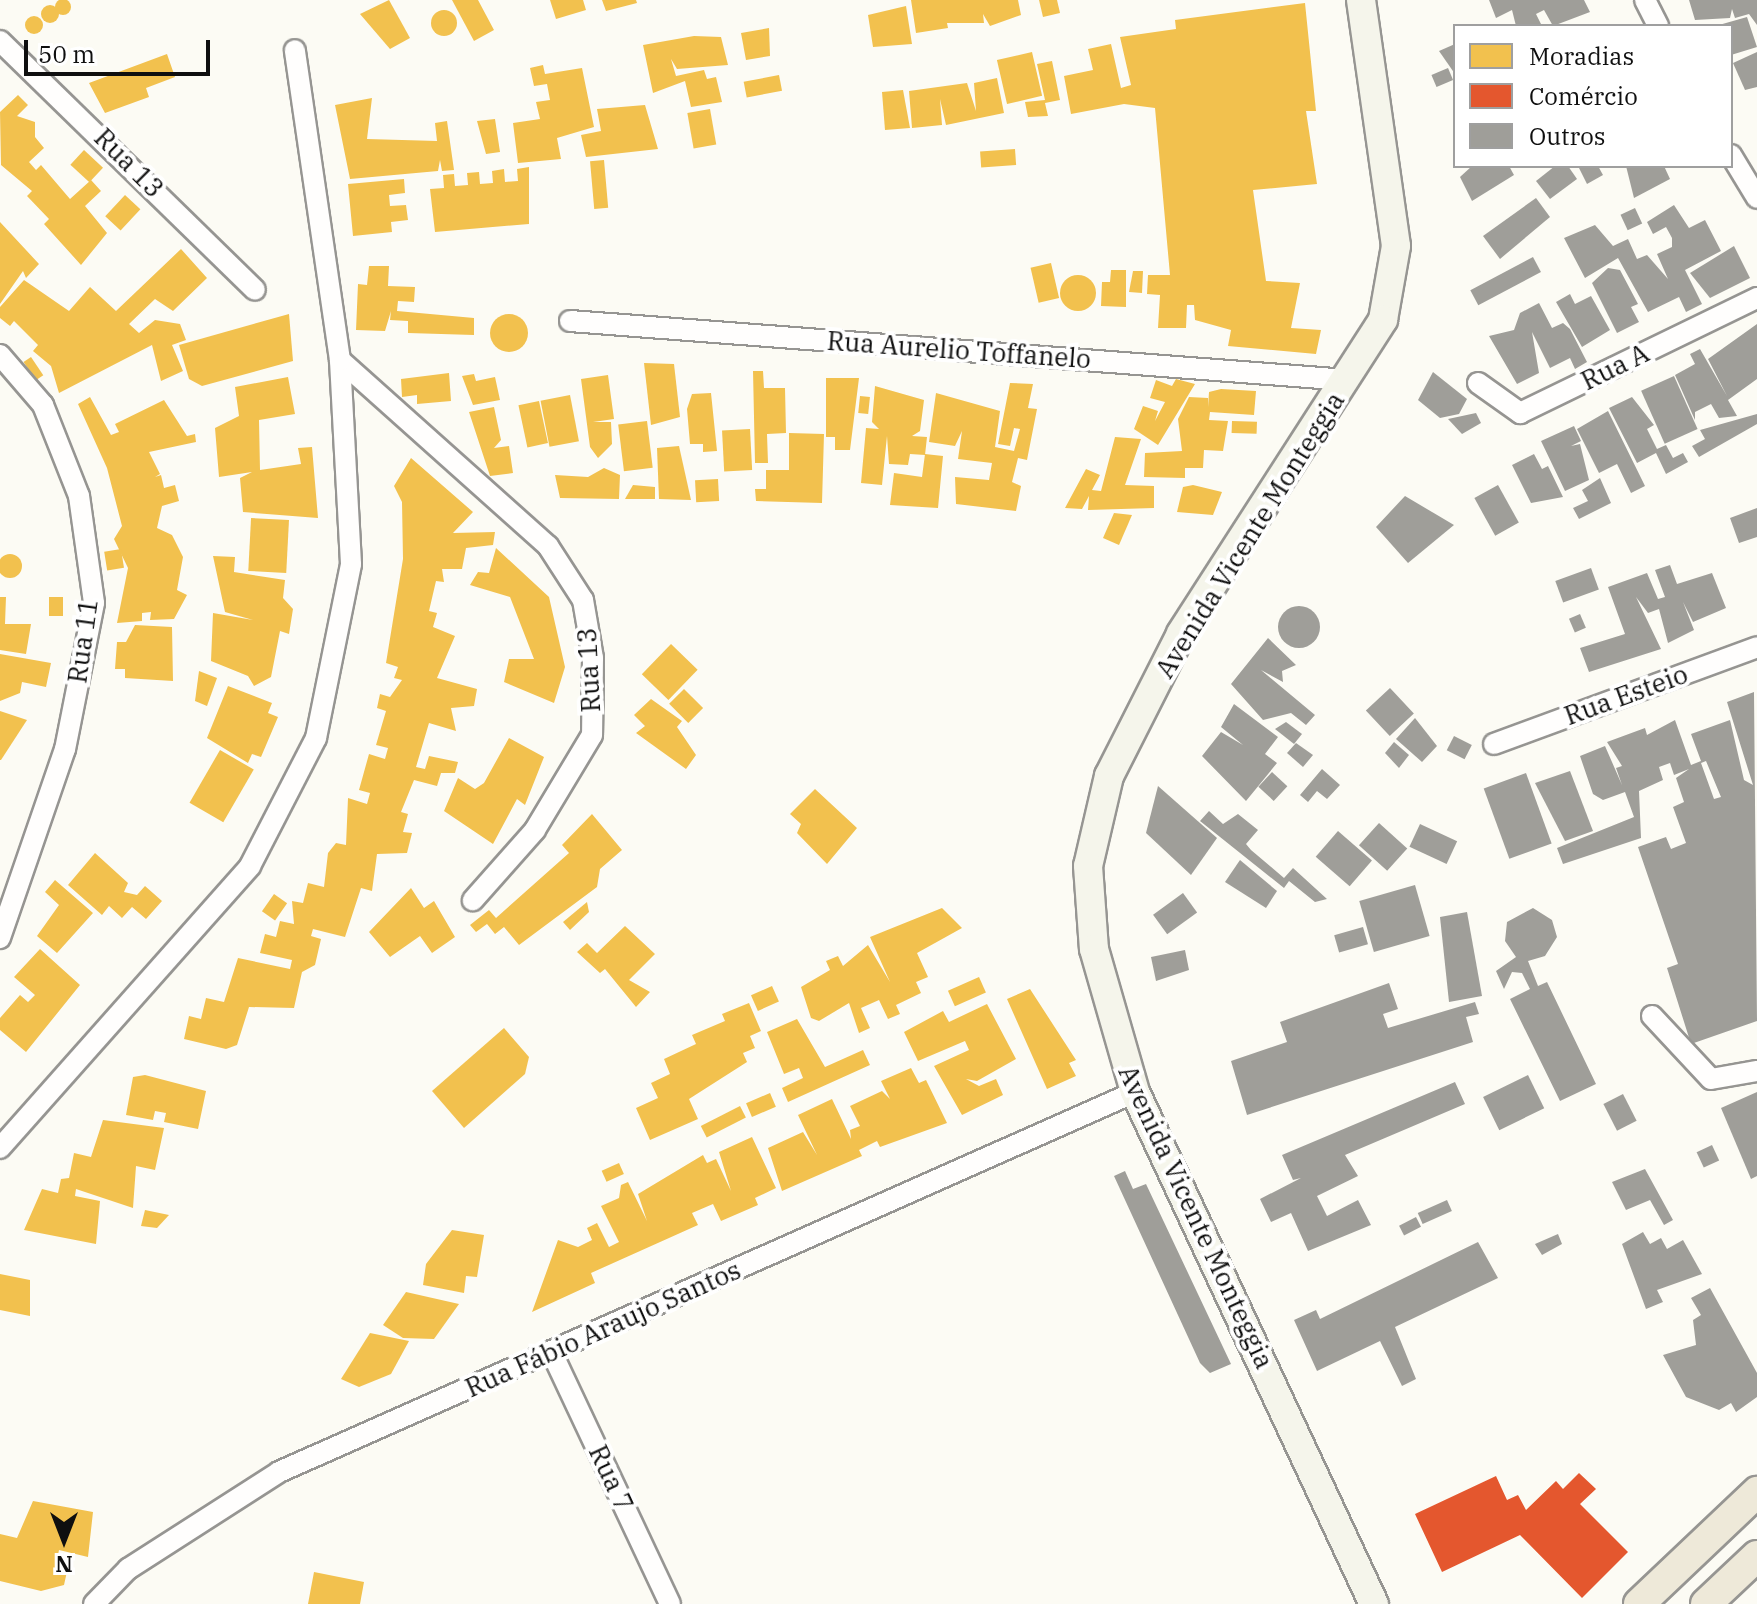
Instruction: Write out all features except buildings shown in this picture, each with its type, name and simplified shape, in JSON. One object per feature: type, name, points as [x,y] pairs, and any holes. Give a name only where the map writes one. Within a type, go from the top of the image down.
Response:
[{"type":"main road","name":"Avenida Vicente Monteggia","points":[[1361,0],[1396,246],[1383,320],[1348,380],[1181,634],[1109,776],[1088,866],[1094,949],[1135,1092],[1375,1598]]},
{"type":"main road","points":[[1639,1604],[1757,1492]]},
{"type":"main road","points":[[1706,1604],[1757,1556]]},
{"type":"street","points":[[1645,0],[1657,24]]},
{"type":"street","name":"Rua 13","points":[[0,41],[255,290]]},
{"type":"street","points":[[0,1148],[250,866],[316,738],[351,564],[340,360],[295,50]]},
{"type":"street","points":[[1733,158],[1757,198]]},
{"type":"street","name":"Rua A","points":[[1478,383],[1520,413],[1757,298]]},
{"type":"street","name":"Rua Aurelio Toffanelo","points":[[570,321],[1348,380]]},
{"type":"street","name":"Rua 11","points":[[0,355],[43,405],[79,496],[94,603],[65,749],[0,938]]},
{"type":"street","name":"Rua 13","points":[[340,360],[548,546],[583,600],[593,658],[592,735],[535,830],[473,900]]},
{"type":"street","name":"Rua Esteio","points":[[1494,744],[1757,647]]},
{"type":"street","points":[[1652,1016],[1711,1079],[1757,1071]]},
{"type":"street","name":"Rua Fábio Araujo Santos","points":[[94,1604],[128,1569],[279,1472],[1135,1092]]},
{"type":"street","name":"Rua 7","points":[[552,1353],[670,1604]]}]
